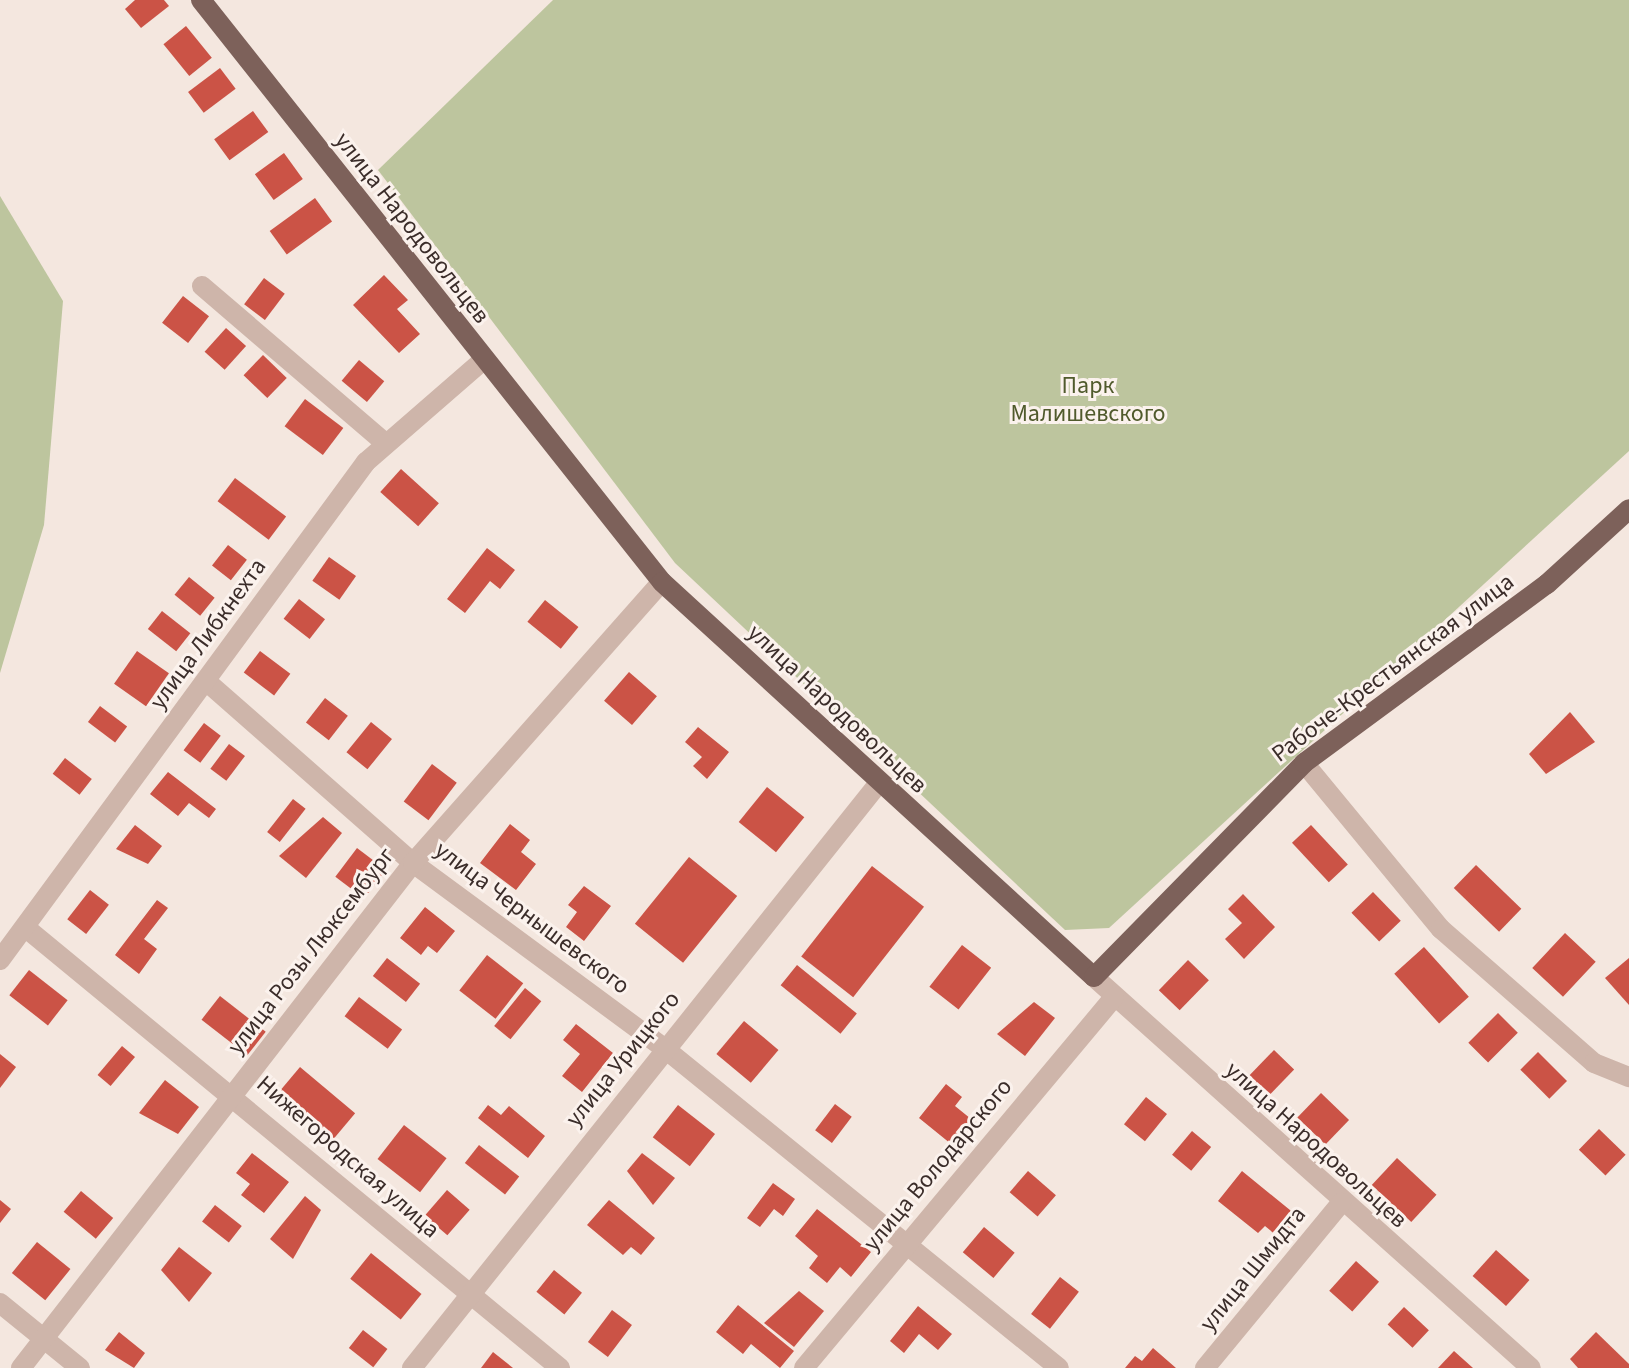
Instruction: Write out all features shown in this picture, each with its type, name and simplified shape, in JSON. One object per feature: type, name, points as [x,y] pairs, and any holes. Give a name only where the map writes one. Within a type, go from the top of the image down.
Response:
[{"type":"main road","name":"улица Народовольцев","points":[[201,0],[482,361],[662,582],[878,784],[1094,977]]},
{"type":"main road","name":"Рабоче-Крестьянская улица","points":[[1094,977],[1304,763],[1547,584],[1629,509]]},
{"type":"street","points":[[202,286],[383,441]]},
{"type":"street","name":"улица Либкнехта","points":[[0,960],[383,441],[482,361]]},
{"type":"street","name":"улица Розы Люксембург","points":[[21,1368],[413,863],[662,582]]},
{"type":"street","name":"улица Чернышевского","points":[[206,681],[413,863],[664,1048],[1059,1368]]},
{"type":"street","points":[[1304,763],[1441,929],[1594,1063],[1629,1077]]},
{"type":"street","name":"улица Урицкого","points":[[412,1368],[664,1048],[878,784]]},
{"type":"street","name":"Нижегородская улица","points":[[26,928],[233,1092],[469,1295],[560,1368]]},
{"type":"street","name":"улица Народовольцев","points":[[1094,977],[1341,1203],[1531,1368]]},
{"type":"street","name":"улица Володарского","points":[[804,1368],[904,1244],[1114,997]]},
{"type":"street","name":"улица Шмидта","points":[[1205,1368],[1341,1203]]},
{"type":"street","points":[[0,1303],[80,1368]]},
{"type":"green space","name":"Парк Малишевского","points":[[553,0],[1629,0],[1629,451],[1109,928],[1065,930],[675,563],[378,170]]},
{"type":"green space","points":[[0,196],[63,301],[44,525],[0,673]]},
{"type":"building","points":[[135,0],[164,0],[169,6],[141,28],[125,9]]},
{"type":"building","points":[[186,26],[212,58],[189,76],[163,44]]},
{"type":"building","points":[[220,68],[236,89],[204,113],[188,92]]},
{"type":"building","points":[[253,111],[268,132],[229,160],[214,139]]},
{"type":"building","points":[[284,153],[303,179],[274,200],[255,174]]},
{"type":"building","points":[[315,198],[332,221],[287,254],[270,231]]},
{"type":"building","points":[[384,275],[408,300],[397,309],[420,334],[399,353],[353,305]]},
{"type":"building","points":[[264,278],[285,294],[265,320],[244,304]]},
{"type":"building","points":[[183,296],[209,316],[188,343],[162,323]]},
{"type":"building","points":[[226,328],[246,346],[225,370],[205,352]]},
{"type":"building","points":[[263,355],[287,378],[267,398],[244,375]]},
{"type":"building","points":[[359,360],[384,381],[367,402],[342,381]]},
{"type":"building","points":[[305,399],[343,428],[323,455],[285,426]]},
{"type":"building","points":[[401,469],[439,503],[418,526],[380,492]]},
{"type":"building","points":[[235,478],[286,517],[269,540],[218,501]]},
{"type":"building","points":[[228,545],[247,560],[231,580],[212,565]]},
{"type":"building","points":[[487,548],[515,570],[500,589],[490,581],[465,613],[447,599]]},
{"type":"building","points":[[329,557],[356,576],[339,600],[312,581]]},
{"type":"building","points":[[189,577],[215,598],[200,616],[175,595]]},
{"type":"building","points":[[299,599],[325,619],[310,639],[284,619]]},
{"type":"building","points":[[545,600],[578,627],[561,649],[527,622]]},
{"type":"building","points":[[162,611],[190,633],[176,651],[148,629]]},
{"type":"building","points":[[137,651],[169,673],[146,706],[114,684]]},
{"type":"building","points":[[260,651],[290,674],[274,695],[244,673]]},
{"type":"building","points":[[629,672],[657,696],[632,725],[604,701]]},
{"type":"building","points":[[325,698],[348,716],[329,740],[306,722]]},
{"type":"building","points":[[100,706],[127,726],[115,742],[88,722]]},
{"type":"building","points":[[1570,712],[1595,742],[1546,774],[1529,754]]},
{"type":"building","points":[[371,722],[392,739],[367,769],[346,752]]},
{"type":"building","points":[[204,723],[221,736],[200,763],[184,750]]},
{"type":"building","points":[[698,727],[729,752],[707,779],[693,766],[702,757],[685,742]]},
{"type":"building","points":[[229,744],[245,756],[226,781],[210,769]]},
{"type":"building","points":[[65,758],[92,779],[79,795],[53,774]]},
{"type":"building","points":[[432,764],[457,783],[428,820],[404,802]]},
{"type":"building","points":[[168,772],[216,809],[209,818],[189,803],[178,816],[150,794]]},
{"type":"building","points":[[767,787],[804,817],[776,852],[739,822]]},
{"type":"building","points":[[293,799],[306,809],[280,842],[267,832]]},
{"type":"building","points":[[323,817],[342,833],[306,878],[279,856]]},
{"type":"building","points":[[510,824],[530,840],[521,852],[536,864],[516,890],[480,863]]},
{"type":"building","points":[[135,825],[162,846],[148,864],[116,849]]},
{"type":"building","points":[[1311,825],[1348,864],[1329,882],[1292,843]]},
{"type":"building","points":[[357,848],[386,870],[364,898],[335,877]]},
{"type":"building","points":[[689,857],[737,896],[683,963],[635,924]]},
{"type":"building","points":[[1476,865],[1521,909],[1499,932],[1454,888]]},
{"type":"building","points":[[872,866],[924,907],[853,997],[801,957]]},
{"type":"building","points":[[584,886],[611,906],[584,941],[566,927],[577,912],[568,905]]},
{"type":"building","points":[[90,890],[109,905],[86,934],[67,919]]},
{"type":"building","points":[[1373,892],[1401,921],[1379,942],[1351,913]]},
{"type":"building","points":[[1243,894],[1275,927],[1244,959],[1225,939],[1242,923],[1228,909]]},
{"type":"building","points":[[157,900],[168,908],[144,939],[157,949],[139,974],[115,955]]},
{"type":"building","points":[[425,907],[455,931],[437,953],[428,946],[421,955],[400,938]]},
{"type":"building","points":[[1565,933],[1596,962],[1563,997],[1532,968]]},
{"type":"building","points":[[962,945],[991,968],[959,1010],[929,987]]},
{"type":"building","points":[[1424,947],[1469,997],[1439,1024],[1394,974]]},
{"type":"building","points":[[487,955],[523,983],[496,1019],[459,990]]},
{"type":"building","points":[[387,958],[420,984],[406,1002],[373,976]]},
{"type":"building","points":[[1629,958],[1629,1005],[1605,978]]},
{"type":"building","points":[[1188,960],[1209,980],[1180,1010],[1159,990]]},
{"type":"building","points":[[797,965],[857,1013],[840,1034],[781,985]]},
{"type":"building","points":[[29,970],[68,1000],[48,1025],[9,995]]},
{"type":"building","points":[[525,988],[541,1001],[510,1039],[494,1026]]},
{"type":"building","points":[[220,996],[266,1032],[247,1055],[202,1020]]},
{"type":"building","points":[[359,997],[402,1029],[388,1049],[345,1016]]},
{"type":"building","points":[[1034,1002],[1055,1018],[1025,1056],[997,1034]]},
{"type":"building","points":[[1498,1013],[1518,1033],[1488,1062],[1468,1043]]},
{"type":"building","points":[[744,1021],[778,1050],[751,1083],[716,1054]]},
{"type":"building","points":[[576,1024],[613,1053],[582,1092],[562,1076],[580,1054],[563,1040]]},
{"type":"building","points":[[122,1046],[135,1057],[111,1086],[98,1075]]},
{"type":"building","points":[[1274,1050],[1294,1069],[1268,1097],[1248,1077]]},
{"type":"building","points":[[1538,1052],[1567,1081],[1549,1099],[1520,1070]]},
{"type":"building","points":[[0,1054],[16,1067],[0,1088]]},
{"type":"building","points":[[300,1067],[355,1113],[333,1139],[278,1093]]},
{"type":"building","points":[[165,1080],[199,1107],[178,1134],[139,1113]]},
{"type":"building","points":[[946,1084],[962,1097],[955,1106],[976,1123],[956,1148],[919,1118]]},
{"type":"building","points":[[1321,1093],[1349,1120],[1325,1145],[1297,1117]]},
{"type":"building","points":[[1146,1097],[1167,1114],[1145,1141],[1124,1124]]},
{"type":"building","points":[[835,1104],[852,1117],[832,1143],[815,1130]]},
{"type":"building","points":[[488,1105],[501,1115],[509,1106],[545,1136],[528,1158],[478,1118]]},
{"type":"building","points":[[678,1105],[715,1134],[690,1166],[653,1137]]},
{"type":"building","points":[[404,1125],[447,1158],[420,1192],[378,1159]]},
{"type":"building","points":[[1599,1129],[1626,1155],[1605,1176],[1579,1150]]},
{"type":"building","points":[[1192,1131],[1211,1147],[1191,1171],[1172,1155]]},
{"type":"building","points":[[479,1145],[519,1176],[505,1195],[465,1163]]},
{"type":"building","points":[[252,1153],[289,1182],[264,1213],[241,1195],[250,1184],[236,1173]]},
{"type":"building","points":[[642,1153],[675,1178],[653,1205],[627,1171]]},
{"type":"building","points":[[1397,1158],[1436,1195],[1411,1222],[1372,1185]]},
{"type":"building","points":[[1028,1171],[1056,1195],[1038,1216],[1010,1192]]},
{"type":"building","points":[[1242,1171],[1301,1219],[1283,1241],[1265,1226],[1258,1233],[1218,1201]]},
{"type":"building","points":[[773,1183],[795,1199],[783,1216],[774,1209],[760,1227],[747,1218]]},
{"type":"building","points":[[447,1190],[470,1210],[447,1235],[425,1216]]},
{"type":"building","points":[[81,1191],[113,1218],[96,1239],[64,1212]]},
{"type":"building","points":[[305,1196],[321,1210],[293,1259],[270,1239]]},
{"type":"building","points":[[0,1200],[11,1209],[0,1223]]},
{"type":"building","points":[[609,1200],[655,1238],[641,1255],[631,1247],[623,1255],[587,1225]]},
{"type":"building","points":[[215,1205],[242,1226],[229,1242],[202,1222]]},
{"type":"building","points":[[817,1209],[871,1252],[851,1277],[840,1267],[827,1283],[809,1268],[818,1256],[795,1236]]},
{"type":"building","points":[[984,1227],[1015,1253],[993,1278],[963,1252]]},
{"type":"building","points":[[37,1242],[70,1269],[45,1300],[12,1273]]},
{"type":"building","points":[[179,1247],[212,1273],[189,1302],[161,1270]]},
{"type":"building","points":[[1496,1250],[1529,1280],[1506,1306],[1473,1276]]},
{"type":"building","points":[[371,1253],[422,1294],[401,1320],[350,1279]]},
{"type":"building","points":[[1356,1261],[1379,1282],[1352,1311],[1329,1291]]},
{"type":"building","points":[[554,1270],[582,1293],[564,1314],[536,1292]]},
{"type":"building","points":[[1060,1277],[1079,1292],[1050,1329],[1031,1314]]},
{"type":"building","points":[[799,1291],[824,1311],[794,1347],[764,1323]]},
{"type":"building","points":[[738,1305],[794,1351],[780,1368],[751,1344],[743,1354],[716,1332]]},
{"type":"building","points":[[918,1306],[952,1334],[938,1350],[919,1334],[904,1353],[890,1341]]},
{"type":"building","points":[[1404,1307],[1429,1330],[1412,1348],[1388,1325]]},
{"type":"building","points":[[612,1310],[632,1325],[608,1357],[588,1342]]},
{"type":"building","points":[[363,1330],[387,1349],[373,1367],[349,1348]]},
{"type":"building","points":[[119,1332],[145,1353],[134,1368],[105,1350]]},
{"type":"building","points":[[1596,1332],[1629,1364],[1629,1368],[1578,1368],[1570,1359]]},
{"type":"building","points":[[1153,1348],[1176,1368],[1125,1368],[1135,1356],[1142,1361]]},
{"type":"building","points":[[1454,1351],[1473,1368],[1438,1368]]},
{"type":"building","points":[[493,1352],[513,1368],[481,1368]]}]
